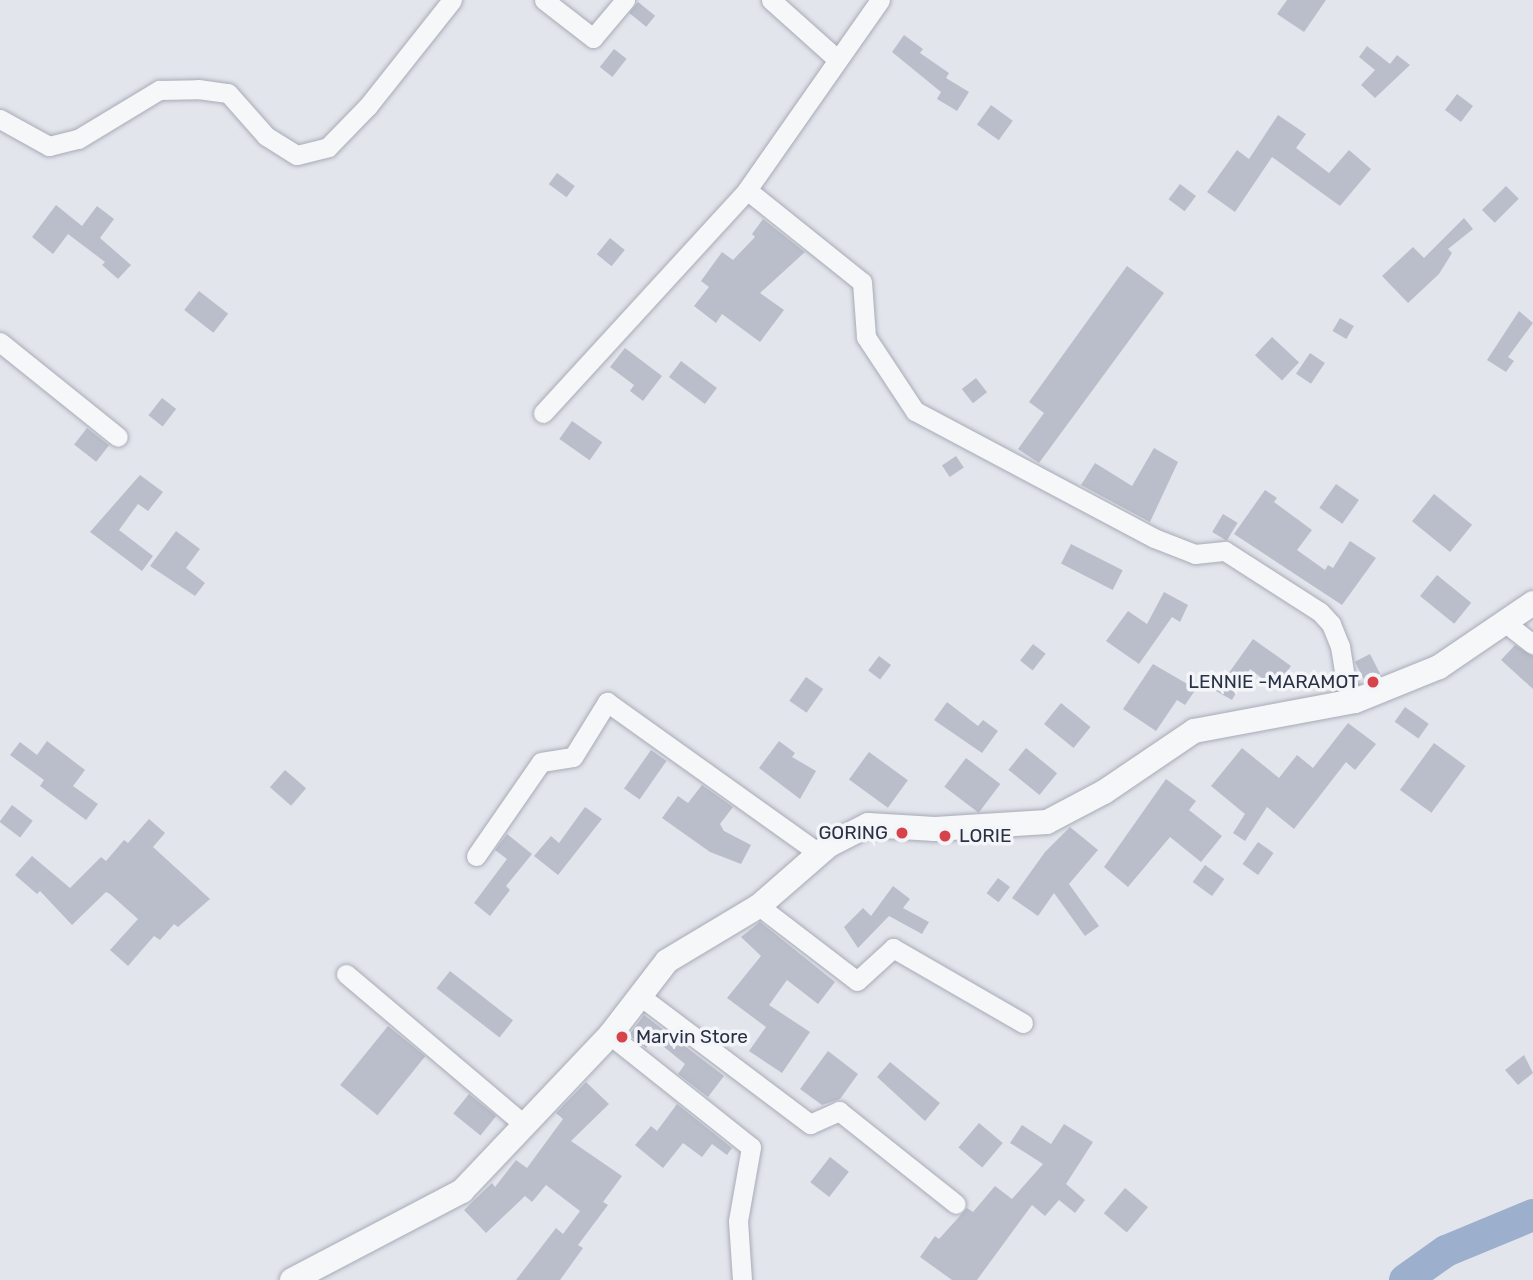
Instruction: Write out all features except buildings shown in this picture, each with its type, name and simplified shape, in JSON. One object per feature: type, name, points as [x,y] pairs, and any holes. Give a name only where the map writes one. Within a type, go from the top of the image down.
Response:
[{"type":"street","points":[[0,119],[49,146],[78,139],[159,90],[198,89],[228,93],[266,136],[297,155],[328,147],[368,106],[452,0]]},
{"type":"street","points":[[544,0],[593,38],[625,0]]},
{"type":"street","points":[[771,0],[838,59]]},
{"type":"street","points":[[543,413],[747,190],[880,0]]},
{"type":"street","points":[[747,190],[862,282],[866,337],[915,411],[1154,538],[1195,554],[1225,551],[1320,612],[1340,646],[1346,683],[1355,701]]},
{"type":"street","points":[[0,342],[118,437]]},
{"type":"street","points":[[292,1280],[462,1191],[610,1035],[667,961],[759,906],[820,854],[868,825],[935,829],[1047,822],[1104,792],[1194,731],[1355,701],[1439,667],[1507,624],[1533,603]]},
{"type":"street","points":[[1507,624],[1533,644]]},
{"type":"street","points":[[476,856],[541,761],[573,757],[607,702],[820,854]]},
{"type":"street","points":[[759,906],[858,981],[893,948],[907,952],[1023,1023]]},
{"type":"street","points":[[346,974],[525,1125]]},
{"type":"street","points":[[640,996],[810,1124],[839,1111],[956,1205]]},
{"type":"street","points":[[610,1035],[751,1147],[738,1221],[742,1280]]},
{"type":"waterway","points":[[1405,1280],[1446,1251],[1533,1215]]},
{"type":"place","name":"LENNIE -MARAMOT","points":[[1373,682]]},
{"type":"place","name":"GORING","points":[[902,833]]},
{"type":"place","name":"LORIE","points":[[945,836]]},
{"type":"place","name":"Marvin Store","points":[[622,1037]]}]
